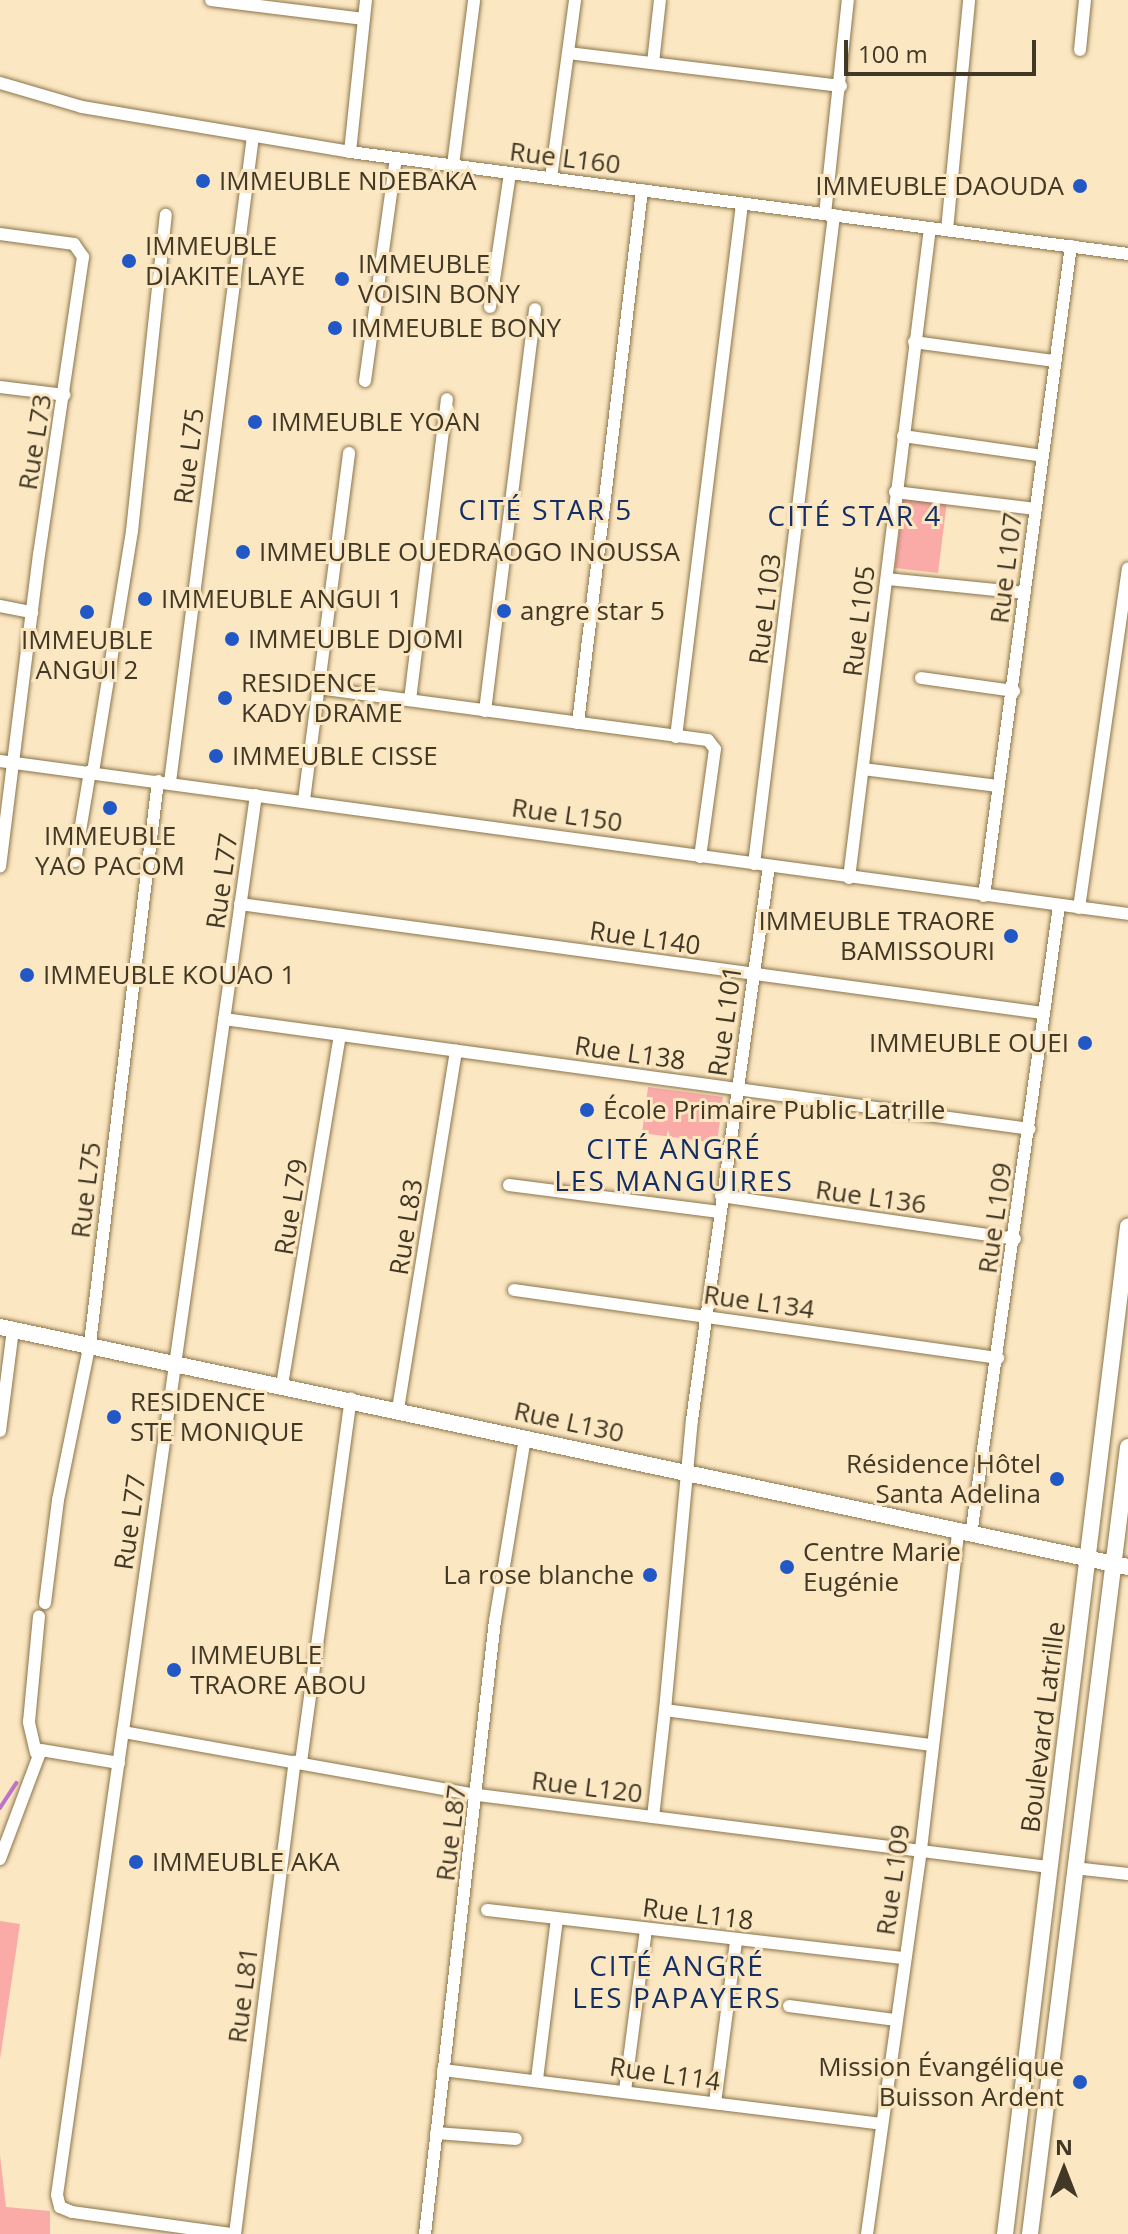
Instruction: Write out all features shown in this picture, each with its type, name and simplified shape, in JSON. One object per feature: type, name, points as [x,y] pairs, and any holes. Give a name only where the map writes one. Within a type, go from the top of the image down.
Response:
[{"type":"main road","name":"Boulevard Latrille","points":[[1005,2234],[1128,1226]]},
{"type":"main road","name":"Rue L130","points":[[7,1328],[176,1360],[1121,1566]]},
{"type":"main road","name":"Boulevard Latrille","points":[[1030,2234],[1074,1868],[1121,1566],[1128,1447]]},
{"type":"street","points":[[211,0],[274,4],[364,19]]},
{"type":"street","points":[[350,152],[366,0]]},
{"type":"street","points":[[453,165],[474,0]]},
{"type":"street","points":[[551,178],[575,0]]},
{"type":"street","points":[[653,63],[660,0]]},
{"type":"street","name":"Rue L103","points":[[754,864],[830,214],[848,0]]},
{"type":"street","points":[[947,230],[969,0]]},
{"type":"street","points":[[1080,50],[1085,0]]},
{"type":"street","points":[[568,53],[841,86]]},
{"type":"street","name":"Rue L160","points":[[0,83],[82,107],[350,152],[1128,254]]},
{"type":"street","name":"Rue L75","points":[[45,1603],[58,1500],[90,1343],[253,136]]},
{"type":"street","points":[[365,381],[396,158]]},
{"type":"street","points":[[490,307],[510,173]]},
{"type":"street","points":[[578,723],[642,190]]},
{"type":"street","points":[[676,737],[742,204]]},
{"type":"street","points":[[75,861],[132,531],[166,215]]},
{"type":"street","name":"Rue L105","points":[[849,878],[930,228]]},
{"type":"street","name":"Rue L73","points":[[0,234],[82,249],[0,867]]},
{"type":"street","name":"Rue L107","points":[[984,896],[1014,691],[1024,593],[1071,246]]},
{"type":"street","points":[[485,711],[535,309]]},
{"type":"street","points":[[914,342],[1055,361]]},
{"type":"street","points":[[0,387],[65,395]]},
{"type":"street","points":[[410,700],[447,399]]},
{"type":"street","points":[[903,436],[1043,456]]},
{"type":"street","points":[[304,800],[349,453]]},
{"type":"street","points":[[895,492],[1036,509]]},
{"type":"street","points":[[1079,908],[1128,569]]},
{"type":"street","points":[[887,579],[1024,593]]},
{"type":"street","points":[[0,606],[32,612]]},
{"type":"street","points":[[921,678],[1014,691]]},
{"type":"street","points":[[318,688],[708,740],[715,749],[700,857]]},
{"type":"street","name":"Rue L150","points":[[0,761],[92,771],[849,878],[1128,914]]},
{"type":"street","points":[[863,769],[998,786]]},
{"type":"street","name":"Rue L77","points":[[233,2234],[60,2207],[57,2195],[256,795]]},
{"type":"street","name":"Rue L101","points":[[653,1817],[692,1420],[769,866]]},
{"type":"street","name":"Rue L140","points":[[240,904],[1043,1013]]},
{"type":"street","name":"Rue L109","points":[[867,2234],[892,2019],[905,1958],[921,1849],[930,1745],[998,1358],[1059,906]]},
{"type":"street","name":"Rue L138","points":[[224,1019],[1030,1129]]},
{"type":"street","name":"Rue L79","points":[[282,1385],[340,1035]]},
{"type":"street","name":"Rue L83","points":[[398,1409],[456,1051]]},
{"type":"street","points":[[509,1185],[719,1212]]},
{"type":"street","name":"Rue L136","points":[[721,1196],[1015,1239]]},
{"type":"street","name":"Rue L134","points":[[514,1290],[998,1358]]},
{"type":"street","points":[[0,1431],[7,1328]]},
{"type":"street","name":"Rue L81","points":[[233,2234],[351,1398]]},
{"type":"street","name":"Rue L87","points":[[425,2234],[478,1795],[495,1621],[525,1437]]},
{"type":"street","points":[[0,1859],[36,1753],[29,1722],[39,1616]]},
{"type":"street","points":[[665,1710],[930,1745]]},
{"type":"street","name":"Rue L120","points":[[123,1732],[478,1795],[1049,1867]]},
{"type":"street","points":[[36,1753],[53,1749],[119,1763]]},
{"type":"street","points":[[1074,1868],[1128,1874]]},
{"type":"street","name":"Rue L118","points":[[487,1910],[905,1958]]},
{"type":"street","points":[[538,2073],[557,1919]]},
{"type":"street","points":[[625,2091],[646,1930]]},
{"type":"street","points":[[715,2103],[736,1941]]},
{"type":"street","points":[[789,2006],[892,2019]]},
{"type":"street","name":"Rue L114","points":[[443,2070],[538,2073],[625,2091],[882,2124]]},
{"type":"street","points":[[436,2133],[516,2139]]},
{"type":"shaded area","points":[[904,496],[947,501],[938,573],[895,568]]},
{"type":"shaded area","points":[[648,1087],[723,1097],[717,1143],[642,1133]]},
{"type":"shaded area","points":[[0,1921],[20,1924],[0,2059]]},
{"type":"shaded area","points":[[0,2155],[6,2207],[50,2211],[50,2234],[0,2234]]},
{"type":"waterway","points":[[0,1808],[16,1783]]},
{"type":"place","name":"IMMEUBLE NDEBAKA","points":[[203,181]]},
{"type":"place","name":"IMMEUBLE DAOUDA","points":[[1080,186]]},
{"type":"place","name":"IMMEUBLE DIAKITE LAYE","points":[[129,261]]},
{"type":"place","name":"IMMEUBLE VOISIN BONY","points":[[342,279]]},
{"type":"place","name":"IMMEUBLE BONY","points":[[335,328]]},
{"type":"place","name":"IMMEUBLE YOAN","points":[[255,422]]},
{"type":"place","name":"IMMEUBLE OUEDRAOGO INOUSSA","points":[[243,552]]},
{"type":"place","name":"IMMEUBLE ANGUI 1","points":[[145,599]]},
{"type":"place","name":"angre star 5","points":[[504,611]]},
{"type":"place","name":"IMMEUBLE ANGUI 2","points":[[87,612]]},
{"type":"place","name":"IMMEUBLE DJOMI","points":[[232,639]]},
{"type":"place","name":"RESIDENCE KADY DRAME","points":[[225,698]]},
{"type":"place","name":"IMMEUBLE CISSE","points":[[216,756]]},
{"type":"place","name":"IMMEUBLE YAO PACOM","points":[[110,808]]},
{"type":"place","name":"IMMEUBLE TRAORE BAMISSOURI","points":[[1011,936]]},
{"type":"place","name":"IMMEUBLE KOUAO 1","points":[[27,975]]},
{"type":"place","name":"IMMEUBLE OUEI","points":[[1085,1043]]},
{"type":"place","name":"École Primaire Public Latrille","points":[[587,1110]]},
{"type":"place","name":"RESIDENCE STE MONIQUE","points":[[114,1417]]},
{"type":"place","name":"Résidence Hôtel Santa Adelina","points":[[1057,1479]]},
{"type":"place","name":"Centre Marie Eugénie","points":[[787,1567]]},
{"type":"place","name":"La rose blanche","points":[[650,1575]]},
{"type":"place","name":"IMMEUBLE TRAORE ABOU","points":[[174,1670]]},
{"type":"place","name":"IMMEUBLE AKA","points":[[136,1862]]},
{"type":"place","name":"Mission Évangélique Buisson Ardent","points":[[1080,2082]]},
{"type":"district","name":"CITÉ STAR 5","points":[[546,509]]},
{"type":"district","name":"CITÉ STAR 4","points":[[855,515]]},
{"type":"district","name":"CITÉ ANGRÉ LES MANGUIRES","points":[[674,1164]]},
{"type":"district","name":"CITÉ ANGRÉ LES PAPAYERS","points":[[677,1981]]}]
